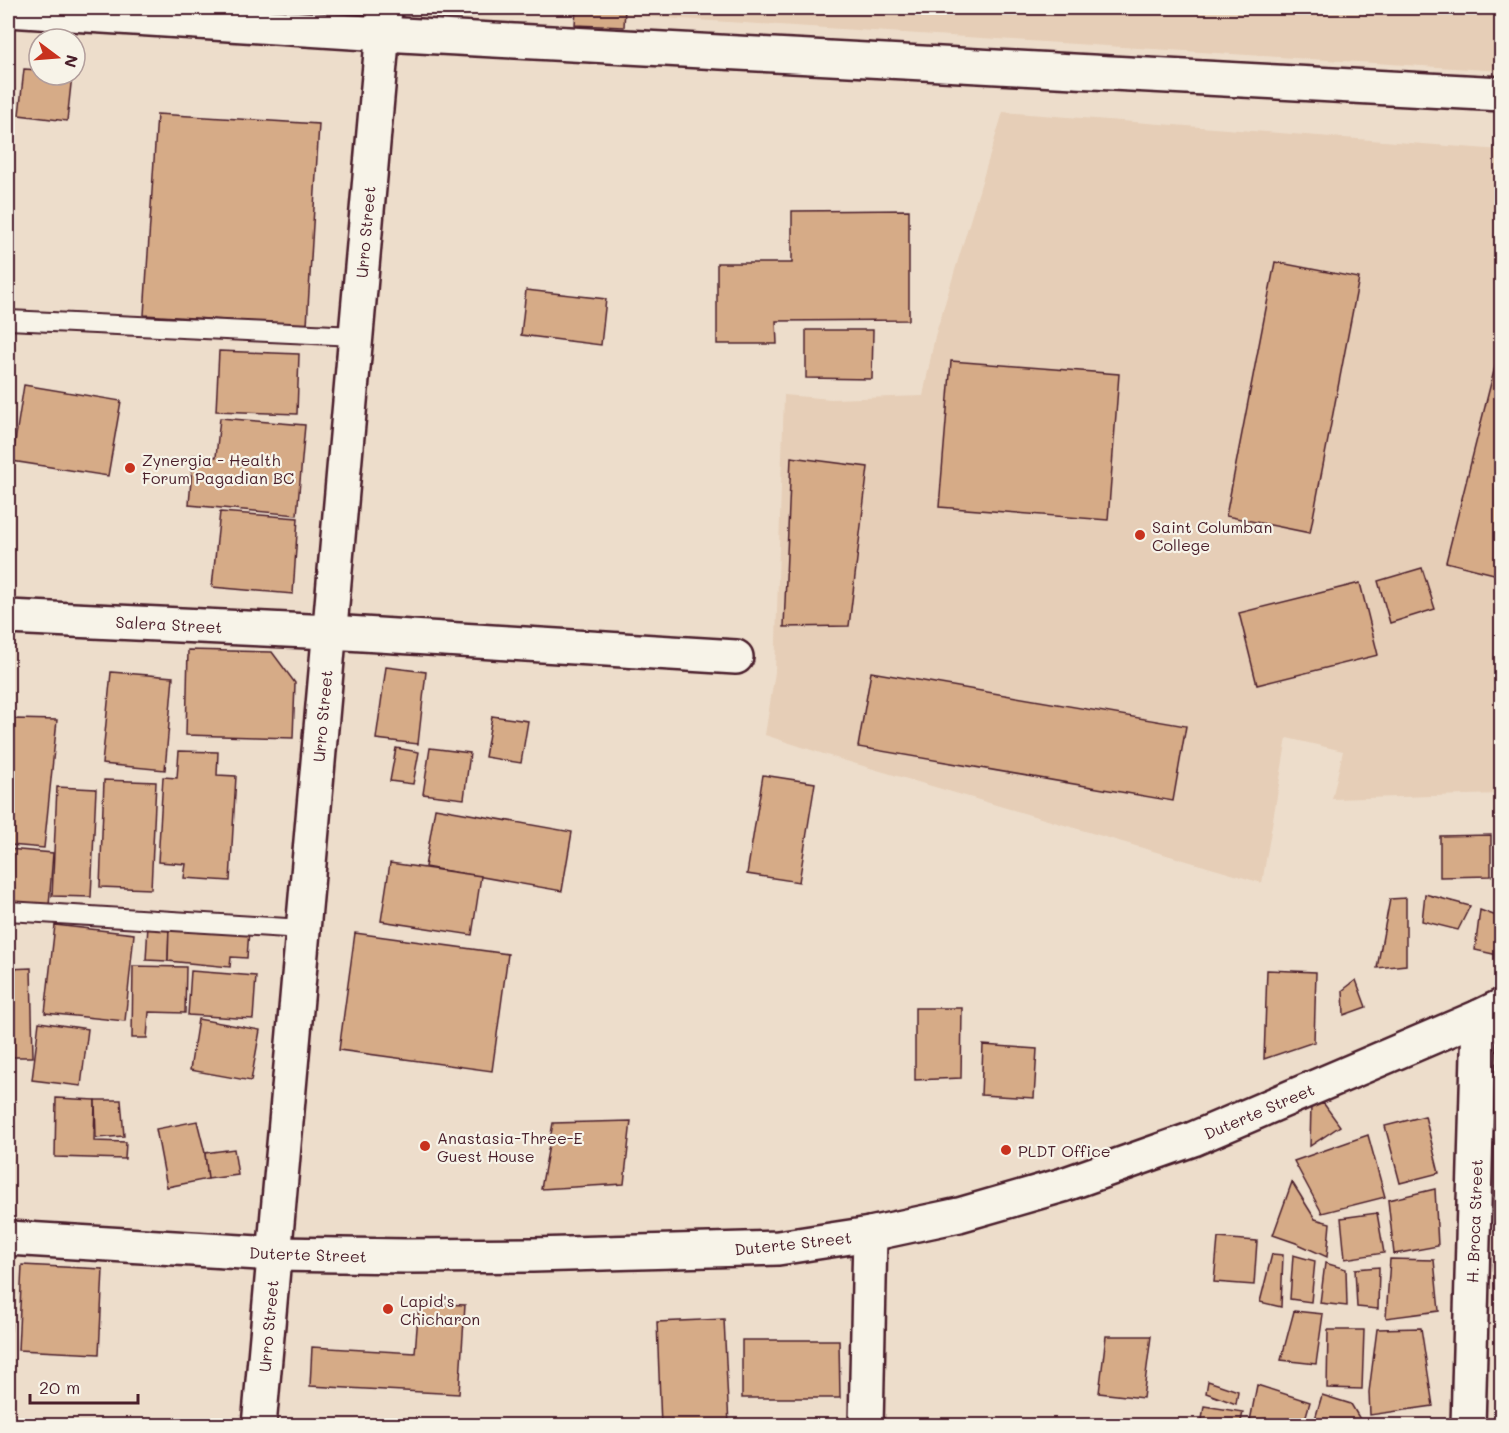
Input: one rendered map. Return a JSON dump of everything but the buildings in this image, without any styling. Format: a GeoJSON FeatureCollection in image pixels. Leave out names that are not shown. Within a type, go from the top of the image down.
{"type":"FeatureCollection","features":[{"type":"Feature","properties":{"kind":"street"},"geometry":{"type":"LineString","coordinates":[[8,10],[384,21],[1502,94]]}},
{"type":"Feature","properties":{"kind":"street","name":"Urro Street"},"geometry":{"type":"LineString","coordinates":[[259,1425],[384,21]]}},
{"type":"Feature","properties":{"kind":"street","name":"Salera Street"},"geometry":{"type":"LineString","coordinates":[[8,617],[330,632],[736,657]]}},
{"type":"Feature","properties":{"kind":"street","name":"Duterte Street"},"geometry":{"type":"LineString","coordinates":[[8,1238],[274,1254],[406,1256],[778,1248],[870,1234],[959,1215],[1063,1185],[1182,1143],[1490,1012]]}},
{"type":"Feature","properties":{"kind":"street","name":"H. Broca Street"},"geometry":{"type":"LineString","coordinates":[[1468,1425],[1490,1012]]}},
{"type":"Feature","properties":{"kind":"street"},"geometry":{"type":"LineString","coordinates":[[866,1425],[870,1234]]}},
{"type":"Feature","properties":{"kind":"lane"},"geometry":{"type":"LineString","coordinates":[[8,320],[356,336]]}},
{"type":"Feature","properties":{"kind":"lane"},"geometry":{"type":"LineString","coordinates":[[8,911],[303,929]]}},
{"type":"Feature","properties":{"kind":"shaded area"},"geometry":{"type":"Polygon","coordinates":[[[502,8],[1501,8],[1501,71],[572,12],[502,8]]]}},
{"type":"Feature","properties":{"kind":"shaded area","name":"Saint Columban College"},"geometry":{"type":"Polygon","coordinates":[[[1003,112],[1501,150],[1501,794],[1332,799],[1343,751],[1287,738],[1262,883],[765,735],[775,672],[784,395],[831,399],[923,396],[935,336],[1003,112]]]}},
{"type":"Feature","properties":{"kind":"place","name":"Zynergia - Health Forum Pagadian BC"},"geometry":{"type":"Point","coordinates":[130,468]}},
{"type":"Feature","properties":{"kind":"place","name":"Saint Columban College"},"geometry":{"type":"Point","coordinates":[1140,535]}},
{"type":"Feature","properties":{"kind":"place","name":"Anastasia-Three-E Guest House"},"geometry":{"type":"Point","coordinates":[425,1146]}},
{"type":"Feature","properties":{"kind":"place","name":"PLDT Office"},"geometry":{"type":"Point","coordinates":[1006,1150]}},
{"type":"Feature","properties":{"kind":"place","name":"Lapid's Chicharon"},"geometry":{"type":"Point","coordinates":[388,1309]}}]}
